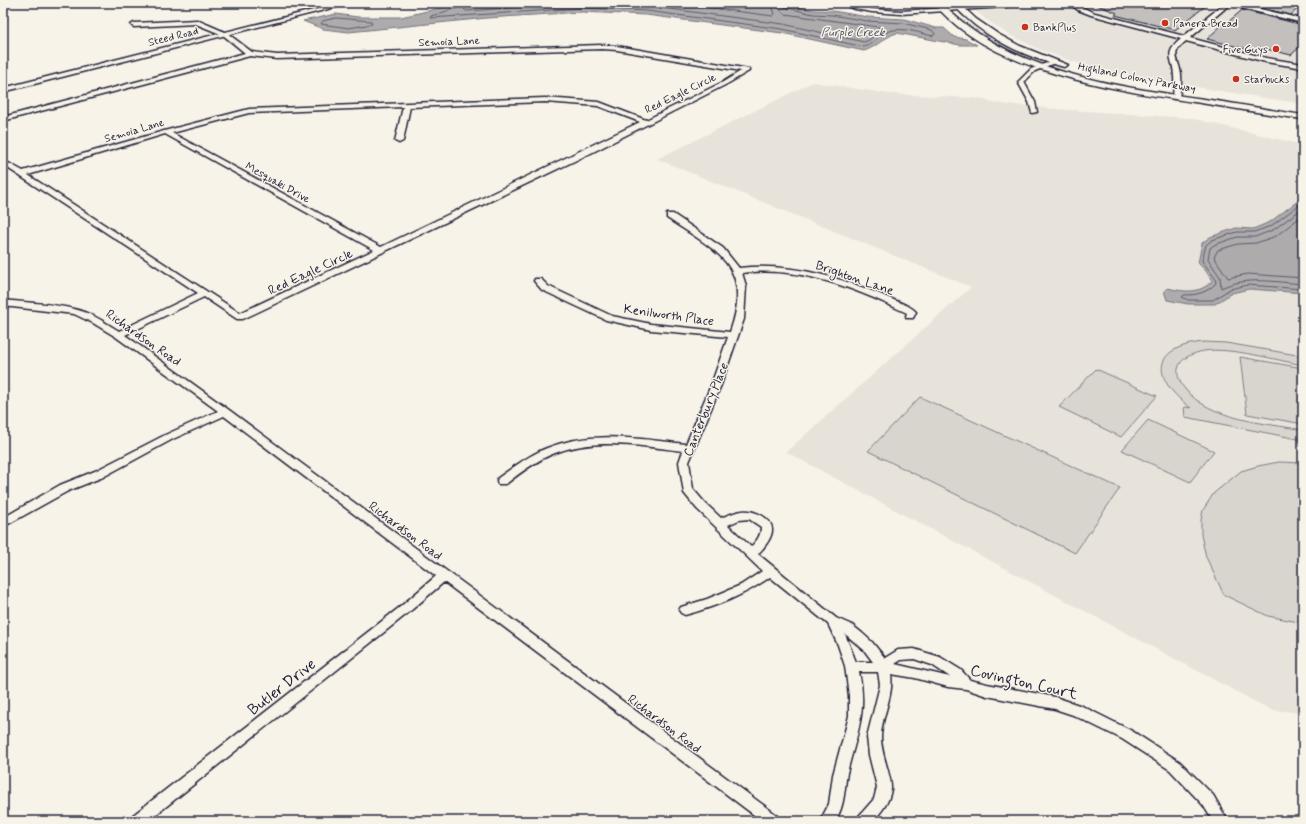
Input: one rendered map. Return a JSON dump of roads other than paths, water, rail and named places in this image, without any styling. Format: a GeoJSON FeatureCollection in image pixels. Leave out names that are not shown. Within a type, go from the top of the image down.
{"type":"FeatureCollection","features":[{"type":"Feature","properties":{"kind":"street","name":"Steed Road"},"geometry":{"type":"LineString","coordinates":[[3,90],[349,3]]}},
{"type":"Feature","properties":{"kind":"street"},"geometry":{"type":"LineString","coordinates":[[842,3],[877,12],[898,13],[944,10],[958,5],[1018,3]]}},
{"type":"Feature","properties":{"kind":"street","name":"Highland Colony Parkway"},"geometry":{"type":"LineString","coordinates":[[937,3],[965,28],[992,45],[1043,67],[1072,76],[1118,87],[1303,109]]}},
{"type":"Feature","properties":{"kind":"street"},"geometry":{"type":"LineString","coordinates":[[1072,3],[1080,9],[1093,14],[1266,60],[1303,66]]}},
{"type":"Feature","properties":{"kind":"street"},"geometry":{"type":"LineString","coordinates":[[1219,3],[1303,21]]}},
{"type":"Feature","properties":{"kind":"street"},"geometry":{"type":"LineString","coordinates":[[1243,7],[1249,6],[1250,3],[1303,15]]}},
{"type":"Feature","properties":{"kind":"street","name":"Highland Colony Parkway"},"geometry":{"type":"LineString","coordinates":[[958,5],[975,22],[1013,45],[1054,62],[1074,68]]}},
{"type":"Feature","properties":{"kind":"street"},"geometry":{"type":"LineString","coordinates":[[1176,94],[1178,72],[1172,59],[1172,53],[1175,48],[1186,38],[1231,6]]}},
{"type":"Feature","properties":{"kind":"street"},"geometry":{"type":"LineString","coordinates":[[134,26],[197,22],[225,34],[250,54]]}},
{"type":"Feature","properties":{"kind":"street","name":"Semoia Lane"},"geometry":{"type":"LineString","coordinates":[[250,54],[278,57],[602,47],[617,48],[747,70],[725,83]]}},
{"type":"Feature","properties":{"kind":"street"},"geometry":{"type":"LineString","coordinates":[[3,119],[250,54]]}},
{"type":"Feature","properties":{"kind":"street"},"geometry":{"type":"LineString","coordinates":[[1034,112],[1032,102],[1022,86],[1022,82],[1033,70],[1054,62]]}},
{"type":"Feature","properties":{"kind":"street","name":"Highland Colony Parkway"},"geometry":{"type":"LineString","coordinates":[[1093,74],[1146,85],[1176,94],[1303,117]]}},
{"type":"Feature","properties":{"kind":"street","name":"Red Eagle Circle"},"geometry":{"type":"LineString","coordinates":[[3,162],[240,317],[725,83]]}},
{"type":"Feature","properties":{"kind":"street","name":"Red Eagle Circle"},"geometry":{"type":"LineString","coordinates":[[349,107],[509,100],[578,101],[599,104],[645,122]]}},
{"type":"Feature","properties":{"kind":"street"},"geometry":{"type":"LineString","coordinates":[[399,141],[407,105]]}},
{"type":"Feature","properties":{"kind":"street","name":"Semoia Lane"},"geometry":{"type":"LineString","coordinates":[[22,174],[166,132],[249,112],[349,107]]}},
{"type":"Feature","properties":{"kind":"street","name":"Mesquaki Drive"},"geometry":{"type":"LineString","coordinates":[[166,132],[381,250]]}},
{"type":"Feature","properties":{"kind":"street","name":"Canterbury Place"},"geometry":{"type":"LineString","coordinates":[[670,216],[720,250],[737,271],[742,286],[739,319],[716,385],[684,462],[688,490],[701,506],[751,554],[816,607],[832,622],[846,649],[852,667],[856,706],[854,723],[840,778],[838,799],[827,821]]}},
{"type":"Feature","properties":{"kind":"street","name":"Brighton Lane"},"geometry":{"type":"LineString","coordinates":[[737,271],[763,268],[820,276],[861,290],[903,307],[912,312],[910,316]]}},
{"type":"Feature","properties":{"kind":"street","name":"Kenilworth Place"},"geometry":{"type":"LineString","coordinates":[[538,281],[545,288],[609,318],[651,327],[733,335]]}},
{"type":"Feature","properties":{"kind":"street"},"geometry":{"type":"LineString","coordinates":[[119,335],[203,294]]}},
{"type":"Feature","properties":{"kind":"street","name":"Richardson Road"},"geometry":{"type":"LineString","coordinates":[[3,303],[54,308],[76,312],[96,321],[119,335],[225,412],[773,821]]}},
{"type":"Feature","properties":{"kind":"street"},"geometry":{"type":"LineString","coordinates":[[3,523],[64,488],[99,474],[169,436],[225,412]]}},
{"type":"Feature","properties":{"kind":"street"},"geometry":{"type":"LineString","coordinates":[[502,481],[529,462],[557,448],[592,440],[689,448]]}},
{"type":"Feature","properties":{"kind":"street"},"geometry":{"type":"LineString","coordinates":[[720,524],[742,514],[752,516],[762,521],[766,525],[766,537],[751,554]]}},
{"type":"Feature","properties":{"kind":"street"},"geometry":{"type":"LineString","coordinates":[[685,610],[710,603],[745,588],[771,571]]}},
{"type":"Feature","properties":{"kind":"street","name":"Butler Drive"},"geometry":{"type":"LineString","coordinates":[[137,821],[404,610],[443,576]]}},
{"type":"Feature","properties":{"kind":"street","name":"Canterbury Place"},"geometry":{"type":"LineString","coordinates":[[832,622],[848,629],[868,646],[885,674],[886,685],[874,737],[876,755],[884,787],[879,804],[864,821]]}},
{"type":"Feature","properties":{"kind":"street"},"geometry":{"type":"LineString","coordinates":[[882,667],[898,655],[914,654],[936,661],[956,674],[966,684]]}},
{"type":"Feature","properties":{"kind":"street","name":"Covington Court"},"geometry":{"type":"LineString","coordinates":[[852,667],[882,667],[948,682],[966,684],[987,690],[1055,703],[1078,710],[1153,750],[1179,770],[1208,800],[1221,821]]}},
{"type":"Feature","properties":{"kind":"water","name":"Purple Creek"},"geometry":{"type":"Polygon","coordinates":[[[470,3],[779,3],[813,10],[833,11],[868,17],[904,19],[936,28],[944,28],[954,37],[966,39],[977,45],[960,45],[897,33],[864,51],[782,33],[646,15],[582,12],[487,18],[349,32],[323,29],[303,21],[336,14],[358,17],[401,17],[449,6],[470,3]]]}},
{"type":"Feature","properties":{"kind":"water"},"geometry":{"type":"Polygon","coordinates":[[[1303,197],[1303,293],[1249,289],[1232,293],[1215,304],[1188,304],[1167,300],[1164,291],[1168,288],[1192,291],[1202,288],[1212,281],[1206,271],[1198,263],[1202,243],[1210,237],[1236,228],[1253,229],[1270,222],[1303,197]]]}},
{"type":"Feature","properties":{"kind":"place","name":"Panera Bread"},"geometry":{"type":"Point","coordinates":[1165,23]}},
{"type":"Feature","properties":{"kind":"place","name":"BankPlus"},"geometry":{"type":"Point","coordinates":[1025,27]}},
{"type":"Feature","properties":{"kind":"place","name":"Five Guys"},"geometry":{"type":"Point","coordinates":[1276,49]}},
{"type":"Feature","properties":{"kind":"place","name":"Starbucks"},"geometry":{"type":"Point","coordinates":[1236,79]}}]}
